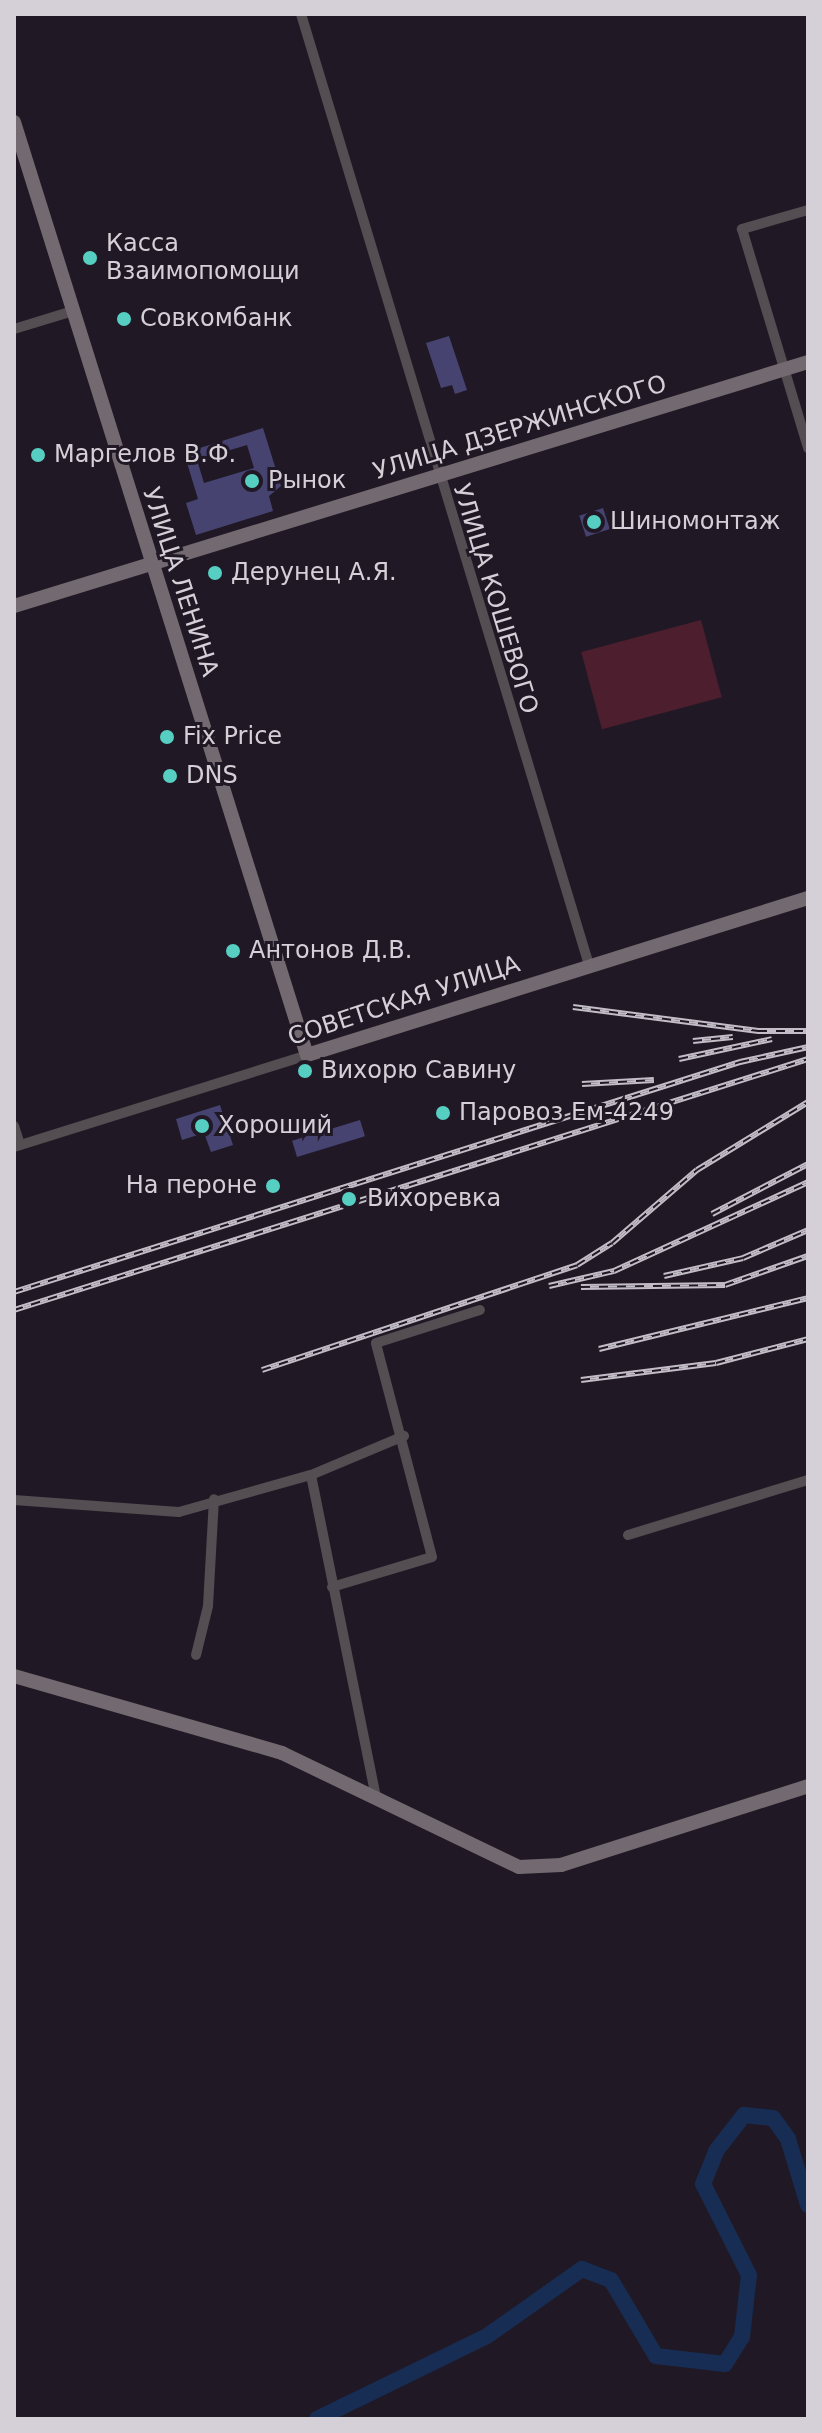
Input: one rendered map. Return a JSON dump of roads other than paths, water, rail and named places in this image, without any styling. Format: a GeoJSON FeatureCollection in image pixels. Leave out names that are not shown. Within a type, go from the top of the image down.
{"type":"FeatureCollection","features":[{"type":"Feature","properties":{"kind":"street","name":"УЛИЦА КОШЕВОГО"},"geometry":{"type":"LineString","coordinates":[[301,14],[435,475],[589,965]]}},
{"type":"Feature","properties":{"kind":"street","name":"УЛИЦА ЛЕНИНА"},"geometry":{"type":"LineString","coordinates":[[14,122],[307,1055]]}},
{"type":"Feature","properties":{"kind":"street"},"geometry":{"type":"LineString","coordinates":[[808,210],[742,229],[808,448]]}},
{"type":"Feature","properties":{"kind":"street"},"geometry":{"type":"LineString","coordinates":[[14,329],[73,311]]}},
{"type":"Feature","properties":{"kind":"street","name":"УЛИЦА ДЗЕРЖИНСКОГО"},"geometry":{"type":"LineString","coordinates":[[14,606],[808,362]]}},
{"type":"Feature","properties":{"kind":"street","name":"СОВЕТСКАЯ УЛИЦА"},"geometry":{"type":"LineString","coordinates":[[17,1146],[808,898]]}},
{"type":"Feature","properties":{"kind":"street"},"geometry":{"type":"LineString","coordinates":[[14,1126],[17,1146]]}},
{"type":"Feature","properties":{"kind":"street"},"geometry":{"type":"LineString","coordinates":[[332,1587],[432,1557],[404,1436],[376,1343],[480,1310]]}},
{"type":"Feature","properties":{"kind":"street"},"geometry":{"type":"LineString","coordinates":[[14,1500],[179,1512],[214,1499],[311,1475],[404,1436]]}},
{"type":"Feature","properties":{"kind":"street"},"geometry":{"type":"LineString","coordinates":[[311,1475],[376,1798]]}},
{"type":"Feature","properties":{"kind":"street"},"geometry":{"type":"LineString","coordinates":[[628,1535],[808,1480]]}},
{"type":"Feature","properties":{"kind":"street"},"geometry":{"type":"LineString","coordinates":[[196,1655],[208,1606],[214,1499]]}},
{"type":"Feature","properties":{"kind":"street"},"geometry":{"type":"LineString","coordinates":[[14,1676],[282,1753],[519,1867],[561,1865],[808,1786]]}},
{"type":"Feature","properties":{"kind":"waterway","name":"Вихоревка"},"geometry":{"type":"LineString","coordinates":[[317,2419],[487,2336],[582,2269],[611,2280],[656,2356],[725,2364],[742,2337],[749,2275],[703,2184],[716,2151],[744,2115],[773,2118],[788,2139],[808,2205]]}},
{"type":"Feature","properties":{"kind":"railway"},"geometry":{"type":"LineString","coordinates":[[573,1007],[758,1031],[808,1031]]}},
{"type":"Feature","properties":{"kind":"railway"},"geometry":{"type":"LineString","coordinates":[[693,1041],[733,1037]]}},
{"type":"Feature","properties":{"kind":"railway"},"geometry":{"type":"LineString","coordinates":[[679,1059],[772,1039]]}},
{"type":"Feature","properties":{"kind":"railway"},"geometry":{"type":"LineString","coordinates":[[14,1292],[740,1062],[808,1047]]}},
{"type":"Feature","properties":{"kind":"railway"},"geometry":{"type":"LineString","coordinates":[[14,1310],[808,1059]]}},
{"type":"Feature","properties":{"kind":"railway"},"geometry":{"type":"LineString","coordinates":[[582,1084],[654,1080]]}},
{"type":"Feature","properties":{"kind":"railway"},"geometry":{"type":"LineString","coordinates":[[262,1370],[577,1265],[612,1243],[697,1170],[808,1102]]}},
{"type":"Feature","properties":{"kind":"railway"},"geometry":{"type":"LineString","coordinates":[[712,1214],[808,1164]]}},
{"type":"Feature","properties":{"kind":"railway"},"geometry":{"type":"LineString","coordinates":[[549,1286],[614,1271],[808,1182]]}},
{"type":"Feature","properties":{"kind":"railway"},"geometry":{"type":"LineString","coordinates":[[664,1276],[743,1258],[808,1230]]}},
{"type":"Feature","properties":{"kind":"railway"},"geometry":{"type":"LineString","coordinates":[[581,1287],[725,1285],[808,1256]]}},
{"type":"Feature","properties":{"kind":"railway"},"geometry":{"type":"LineString","coordinates":[[599,1349],[808,1298]]}},
{"type":"Feature","properties":{"kind":"railway"},"geometry":{"type":"LineString","coordinates":[[581,1380],[716,1363],[808,1339]]}},
{"type":"Feature","properties":{"kind":"place","name":"Касса Взаимопомощи"},"geometry":{"type":"Point","coordinates":[90,258]}},
{"type":"Feature","properties":{"kind":"place","name":"Совкомбанк"},"geometry":{"type":"Point","coordinates":[124,319]}},
{"type":"Feature","properties":{"kind":"place","name":"Маргелов В.Ф."},"geometry":{"type":"Point","coordinates":[38,455]}},
{"type":"Feature","properties":{"kind":"place","name":"Рынок"},"geometry":{"type":"Point","coordinates":[252,481]}},
{"type":"Feature","properties":{"kind":"place","name":"Шиномонтаж"},"geometry":{"type":"Point","coordinates":[594,522]}},
{"type":"Feature","properties":{"kind":"place","name":"Дерунец А.Я."},"geometry":{"type":"Point","coordinates":[215,573]}},
{"type":"Feature","properties":{"kind":"place","name":"Fix Price"},"geometry":{"type":"Point","coordinates":[167,737]}},
{"type":"Feature","properties":{"kind":"place","name":"DNS"},"geometry":{"type":"Point","coordinates":[170,776]}},
{"type":"Feature","properties":{"kind":"place","name":"Антонов Д.В."},"geometry":{"type":"Point","coordinates":[233,951]}},
{"type":"Feature","properties":{"kind":"place","name":"Вихорю Савину"},"geometry":{"type":"Point","coordinates":[305,1071]}},
{"type":"Feature","properties":{"kind":"place","name":"Паровоз Ем-4249"},"geometry":{"type":"Point","coordinates":[443,1113]}},
{"type":"Feature","properties":{"kind":"place","name":"Хороший"},"geometry":{"type":"Point","coordinates":[202,1126]}},
{"type":"Feature","properties":{"kind":"place","name":"На пероне"},"geometry":{"type":"Point","coordinates":[273,1186]}},
{"type":"Feature","properties":{"kind":"place","name":"Вихоревка"},"geometry":{"type":"Point","coordinates":[349,1199]}}]}
